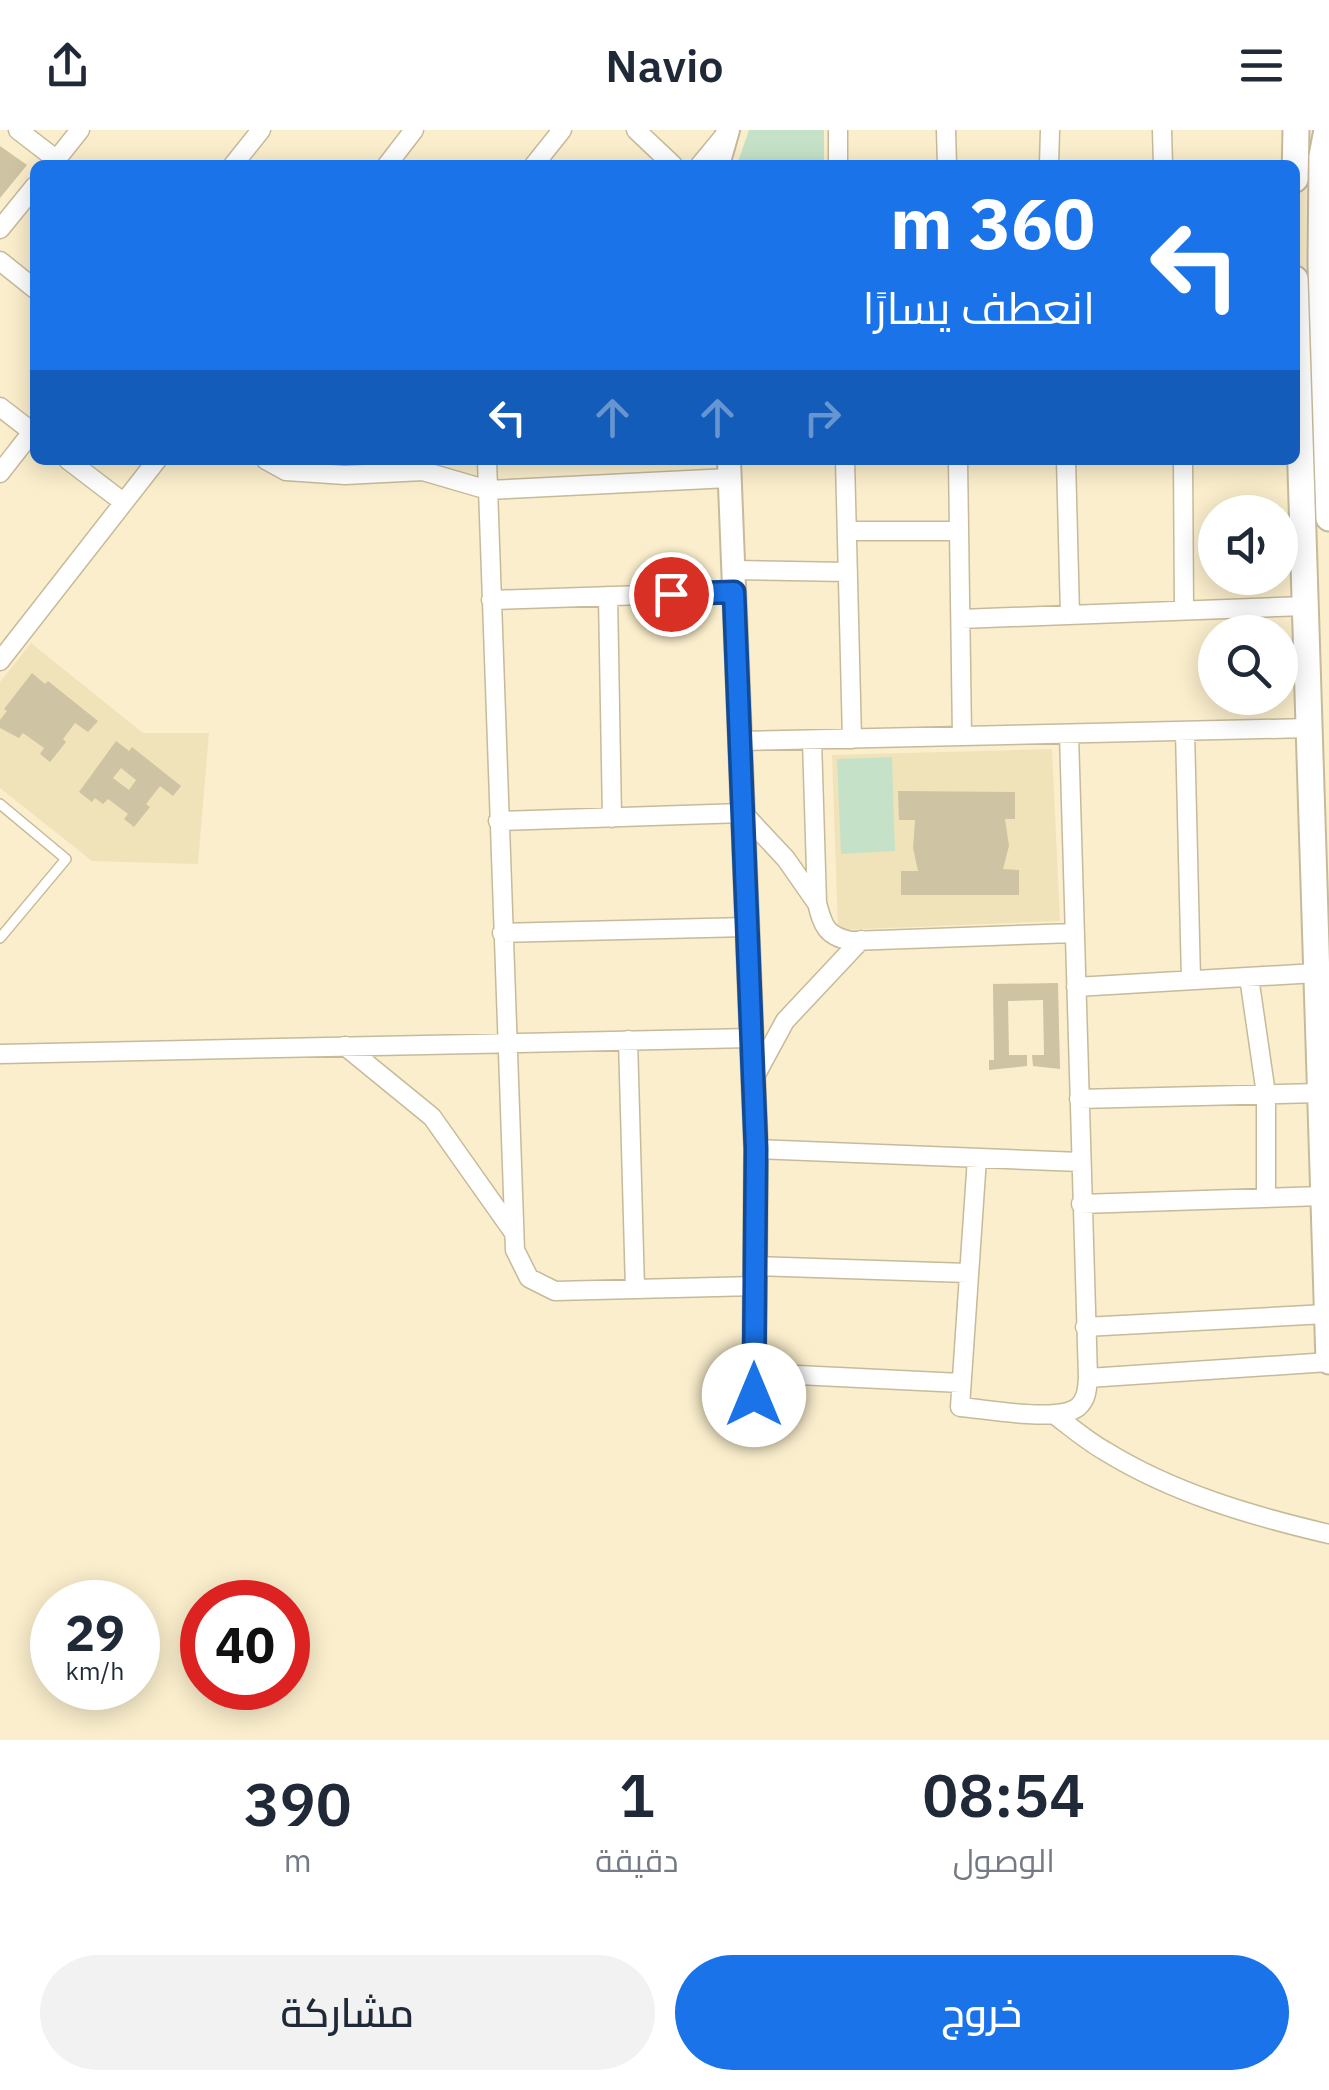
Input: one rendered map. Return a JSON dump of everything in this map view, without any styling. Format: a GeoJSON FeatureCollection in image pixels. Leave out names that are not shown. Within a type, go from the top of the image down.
{"type":"FeatureCollection","features":[{"type":"Feature","properties":{"kind":"main road"},"geometry":{"type":"LineString","coordinates":[[1295,160],[1296,130]]}},
{"type":"Feature","properties":{"kind":"main road"},"geometry":{"type":"LineString","coordinates":[[1326,130],[1322,156],[1329,518]]}},
{"type":"Feature","properties":{"kind":"main road"},"geometry":{"type":"LineString","coordinates":[[1300,402],[1318,668],[1309,728],[1329,1362]]}},
{"type":"Feature","properties":{"kind":"street"},"geometry":{"type":"LineString","coordinates":[[18,130],[53,160]]}},
{"type":"Feature","properties":{"kind":"street"},"geometry":{"type":"LineString","coordinates":[[57,160],[80,130]]}},
{"type":"Feature","properties":{"kind":"street"},"geometry":{"type":"LineString","coordinates":[[239,160],[261,130]]}},
{"type":"Feature","properties":{"kind":"street"},"geometry":{"type":"LineString","coordinates":[[390,160],[414,130]]}},
{"type":"Feature","properties":{"kind":"street"},"geometry":{"type":"LineString","coordinates":[[538,160],[562,130]]}},
{"type":"Feature","properties":{"kind":"street"},"geometry":{"type":"LineString","coordinates":[[636,130],[669,160]]}},
{"type":"Feature","properties":{"kind":"street"},"geometry":{"type":"LineString","coordinates":[[838,130],[838,160]]}},
{"type":"Feature","properties":{"kind":"street"},"geometry":{"type":"LineString","coordinates":[[946,130],[947,160]]}},
{"type":"Feature","properties":{"kind":"street"},"geometry":{"type":"LineString","coordinates":[[1049,160],[1050,130]]}},
{"type":"Feature","properties":{"kind":"street"},"geometry":{"type":"LineString","coordinates":[[1162,130],[1163,160]]}},
{"type":"Feature","properties":{"kind":"street"},"geometry":{"type":"LineString","coordinates":[[704,160],[726,133]]}},
{"type":"Feature","properties":{"kind":"street"},"geometry":{"type":"LineString","coordinates":[[719,160],[726,133]]}},
{"type":"Feature","properties":{"kind":"street"},"geometry":{"type":"LineString","coordinates":[[0,229],[30,192]]}},
{"type":"Feature","properties":{"kind":"street"},"geometry":{"type":"LineString","coordinates":[[0,262],[30,285]]}},
{"type":"Feature","properties":{"kind":"street"},"geometry":{"type":"LineString","coordinates":[[0,408],[30,430]]}},
{"type":"Feature","properties":{"kind":"street"},"geometry":{"type":"LineString","coordinates":[[0,473],[30,438]]}},
{"type":"Feature","properties":{"kind":"street"},"geometry":{"type":"LineString","coordinates":[[75,465],[124,502]]}},
{"type":"Feature","properties":{"kind":"street"},"geometry":{"type":"LineString","coordinates":[[0,661],[152,465]]}},
{"type":"Feature","properties":{"kind":"street"},"geometry":{"type":"LineString","coordinates":[[275,465],[286,471],[345,475],[428,465],[488,490],[729,469],[756,1149],[754,1384],[961,1383]]}},
{"type":"Feature","properties":{"kind":"street"},"geometry":{"type":"LineString","coordinates":[[488,465],[514,1234],[515,1250],[529,1278],[555,1292],[635,1290],[755,1276],[968,1273]]}},
{"type":"Feature","properties":{"kind":"street"},"geometry":{"type":"LineString","coordinates":[[846,465],[852,739]]}},
{"type":"Feature","properties":{"kind":"street"},"geometry":{"type":"LineString","coordinates":[[958,465],[962,736]]}},
{"type":"Feature","properties":{"kind":"street"},"geometry":{"type":"LineString","coordinates":[[1066,465],[1070,614]]}},
{"type":"Feature","properties":{"kind":"street"},"geometry":{"type":"LineString","coordinates":[[1184,465],[1184,610]]}},
{"type":"Feature","properties":{"kind":"street"},"geometry":{"type":"LineString","coordinates":[[847,532],[959,531]]}},
{"type":"Feature","properties":{"kind":"street"},"geometry":{"type":"LineString","coordinates":[[491,600],[608,596],[848,572]]}},
{"type":"Feature","properties":{"kind":"street"},"geometry":{"type":"LineString","coordinates":[[608,596],[612,818]]}},
{"type":"Feature","properties":{"kind":"street"},"geometry":{"type":"LineString","coordinates":[[960,620],[1184,610],[1313,614]]}},
{"type":"Feature","properties":{"kind":"street"},"geometry":{"type":"LineString","coordinates":[[740,741],[1309,728]]}},
{"type":"Feature","properties":{"kind":"street"},"geometry":{"type":"LineString","coordinates":[[1185,731],[1191,980]]}},
{"type":"Feature","properties":{"kind":"street"},"geometry":{"type":"LineString","coordinates":[[977,1158],[960,1407],[1055,1415],[1076,1408],[1086,1396],[1088,1378],[1069,734]]}},
{"type":"Feature","properties":{"kind":"street"},"geometry":{"type":"LineString","coordinates":[[812,740],[817,903],[822,924],[835,937],[861,940],[1074,933]]}},
{"type":"Feature","properties":{"kind":"street"},"geometry":{"type":"LineString","coordinates":[[498,821],[742,814],[786,859],[817,903]]}},
{"type":"Feature","properties":{"kind":"street"},"geometry":{"type":"LineString","coordinates":[[502,932],[747,927]]}},
{"type":"Feature","properties":{"kind":"street"},"geometry":{"type":"LineString","coordinates":[[753,1080],[785,1020],[861,940]]}},
{"type":"Feature","properties":{"kind":"street"},"geometry":{"type":"LineString","coordinates":[[1076,986],[1316,973]]}},
{"type":"Feature","properties":{"kind":"street"},"geometry":{"type":"LineString","coordinates":[[1249,977],[1266,1094],[1266,1198]]}},
{"type":"Feature","properties":{"kind":"street"},"geometry":{"type":"LineString","coordinates":[[0,1054],[751,1038]]}},
{"type":"Feature","properties":{"kind":"street"},"geometry":{"type":"LineString","coordinates":[[628,1040],[635,1290]]}},
{"type":"Feature","properties":{"kind":"street"},"geometry":{"type":"LineString","coordinates":[[344,1046],[432,1118],[514,1234]]}},
{"type":"Feature","properties":{"kind":"street"},"geometry":{"type":"LineString","coordinates":[[1079,1099],[1319,1092]]}},
{"type":"Feature","properties":{"kind":"street"},"geometry":{"type":"LineString","coordinates":[[756,1149],[1080,1162]]}},
{"type":"Feature","properties":{"kind":"street"},"geometry":{"type":"LineString","coordinates":[[1082,1204],[1322,1196]]}},
{"type":"Feature","properties":{"kind":"street"},"geometry":{"type":"LineString","coordinates":[[1085,1327],[1326,1314]]}},
{"type":"Feature","properties":{"kind":"street"},"geometry":{"type":"LineString","coordinates":[[1088,1378],[1329,1362]]}},
{"type":"Feature","properties":{"kind":"street"},"geometry":{"type":"LineString","coordinates":[[1055,1415],[1104,1451],[1175,1488],[1278,1522],[1329,1534]]}},
{"type":"Feature","properties":{"kind":"lane"},"geometry":{"type":"LineString","coordinates":[[0,804],[66,859],[0,938]]}},
{"type":"Feature","properties":{"kind":"shaded area"},"geometry":{"type":"Polygon","coordinates":[[[31,643],[143,733],[209,733],[198,864],[92,861],[0,788],[0,682],[31,643]]]}},
{"type":"Feature","properties":{"kind":"shaded area"},"geometry":{"type":"Polygon","coordinates":[[[1052,749],[1060,921],[838,930],[832,755],[1052,749]]]}},
{"type":"Feature","properties":{"kind":"green space"},"geometry":{"type":"Polygon","coordinates":[[[749,130],[824,130],[824,160],[739,160],[749,130]]]}},
{"type":"Feature","properties":{"kind":"green space"},"geometry":{"type":"Polygon","coordinates":[[[892,757],[895,851],[841,854],[837,759],[892,757]]]}},
{"type":"Feature","properties":{"kind":"building"},"geometry":{"type":"Polygon","coordinates":[[[0,146],[27,165],[0,198],[0,146]]]}},
{"type":"Feature","properties":{"kind":"building"},"geometry":{"type":"Polygon","coordinates":[[[32,673],[98,721],[88,732],[75,723],[50,762],[40,754],[44,748],[23,733],[19,738],[0,728],[0,720],[7,711],[4,709],[32,673]]]}},
{"type":"Feature","properties":{"kind":"building"},"geometry":{"type":"Polygon","coordinates":[[[116,741],[129,751],[132,747],[181,786],[173,796],[160,786],[134,827],[124,819],[128,814],[108,799],[103,804],[95,798],[92,802],[79,792],[116,741]],[[121,768],[113,778],[129,790],[136,780],[121,768]]]}},
{"type":"Feature","properties":{"kind":"building"},"geometry":{"type":"Polygon","coordinates":[[[898,791],[1015,792],[1015,819],[1005,819],[1009,846],[1003,869],[1019,870],[1019,895],[901,895],[901,871],[918,871],[913,848],[915,820],[899,820],[898,791]]]}},
{"type":"Feature","properties":{"kind":"building"},"geometry":{"type":"Polygon","coordinates":[[[1058,983],[1060,1069],[1033,1066],[1032,1055],[1044,1055],[1043,1000],[1008,1001],[1009,1055],[1027,1055],[1027,1066],[989,1070],[989,1060],[994,1060],[993,984],[1058,983]]]}},
{"type":"Feature","properties":{"kind":"route"},"geometry":{"type":"LineString","coordinates":[[671,594],[734,592],[756,1149],[754,1395]]}}]}
